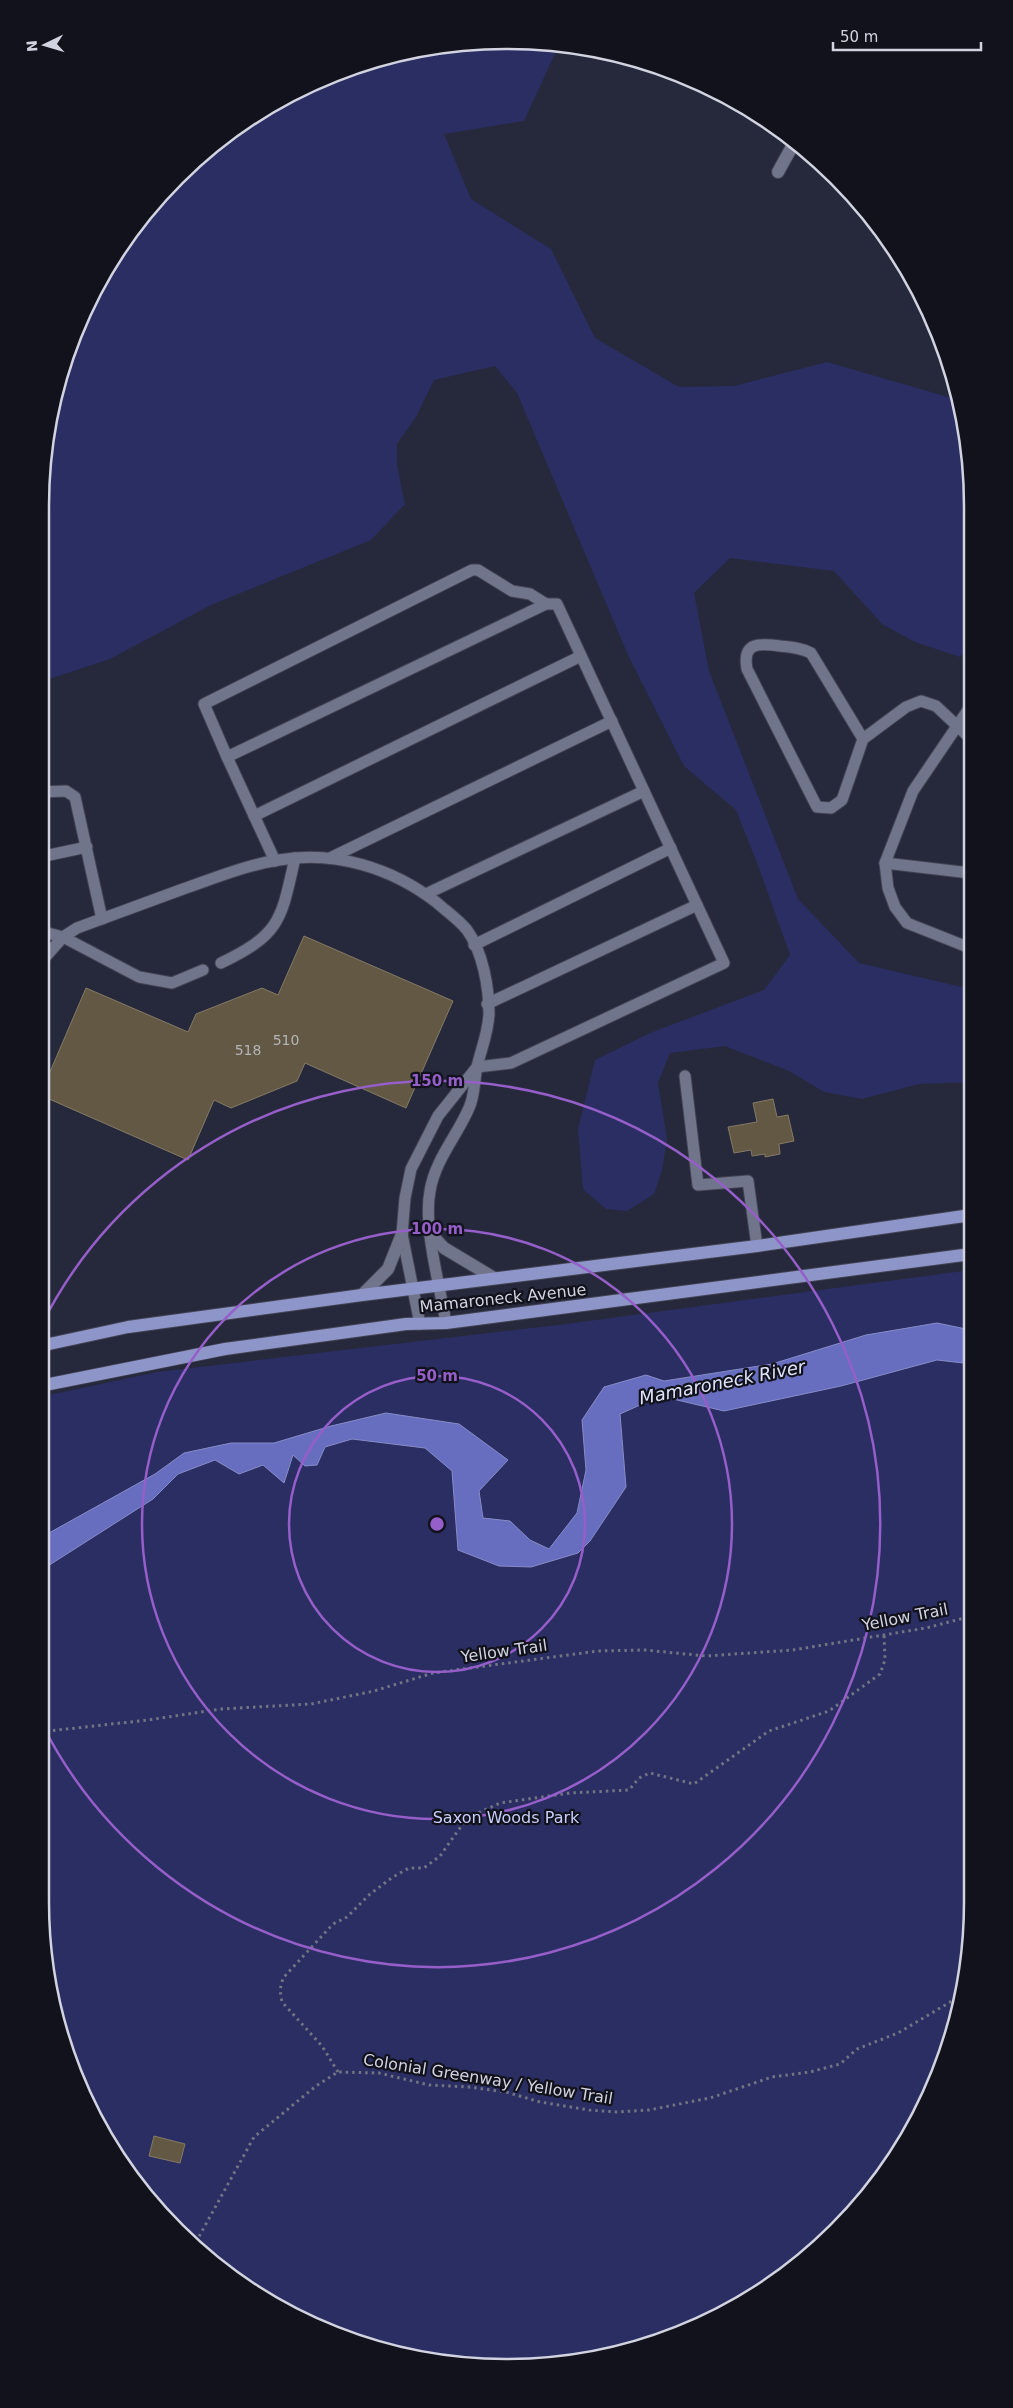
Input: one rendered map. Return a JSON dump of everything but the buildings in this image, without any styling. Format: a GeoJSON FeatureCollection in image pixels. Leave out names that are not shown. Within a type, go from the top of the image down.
{"type":"FeatureCollection","features":[{"type":"Feature","properties":{"kind":"main road"},"geometry":{"type":"LineString","coordinates":[[778,172],[791,148]]}},
{"type":"Feature","properties":{"kind":"main road","name":"Mamaroneck Avenue"},"geometry":{"type":"LineString","coordinates":[[49,1344],[128,1327],[414,1288],[757,1246],[964,1215]]}},
{"type":"Feature","properties":{"kind":"main road"},"geometry":{"type":"LineString","coordinates":[[362,1295],[388,1269],[402,1234]]}},
{"type":"Feature","properties":{"kind":"main road"},"geometry":{"type":"LineString","coordinates":[[431,1234],[444,1248],[494,1278]]}},
{"type":"Feature","properties":{"kind":"main road","name":"Mamaroneck Avenue"},"geometry":{"type":"LineString","coordinates":[[49,1384],[225,1349],[420,1324],[446,1323],[964,1255]]}},
{"type":"Feature","properties":{"kind":"lane"},"geometry":{"type":"LineString","coordinates":[[275,861],[204,704],[472,570],[478,570],[512,591],[530,594],[546,604]]}},
{"type":"Feature","properties":{"kind":"lane"},"geometry":{"type":"LineString","coordinates":[[227,758],[546,604],[557,604],[724,963],[511,1063],[477,1066],[438,1116],[411,1169],[405,1198],[402,1234],[420,1324]]}},
{"type":"Feature","properties":{"kind":"lane"},"geometry":{"type":"LineString","coordinates":[[864,740],[811,653],[802,649],[760,643],[750,648],[745,658],[747,669],[817,807],[831,808],[842,800],[864,740],[906,707],[921,701],[936,706],[964,733]]}},
{"type":"Feature","properties":{"kind":"lane"},"geometry":{"type":"LineString","coordinates":[[254,816],[582,656]]}},
{"type":"Feature","properties":{"kind":"lane"},"geometry":{"type":"LineString","coordinates":[[964,715],[913,791],[885,863],[888,888],[895,907],[906,923],[964,946]]}},
{"type":"Feature","properties":{"kind":"lane"},"geometry":{"type":"LineString","coordinates":[[329,859],[612,721]]}},
{"type":"Feature","properties":{"kind":"lane"},"geometry":{"type":"LineString","coordinates":[[49,792],[66,791],[75,798],[102,919]]}},
{"type":"Feature","properties":{"kind":"lane"},"geometry":{"type":"LineString","coordinates":[[426,894],[644,791]]}},
{"type":"Feature","properties":{"kind":"lane"},"geometry":{"type":"LineString","coordinates":[[49,855],[87,847]]}},
{"type":"Feature","properties":{"kind":"lane"},"geometry":{"type":"LineString","coordinates":[[474,944],[671,848]]}},
{"type":"Feature","properties":{"kind":"lane"},"geometry":{"type":"LineString","coordinates":[[221,963],[250,949],[270,932],[283,908],[295,858]]}},
{"type":"Feature","properties":{"kind":"lane"},"geometry":{"type":"LineString","coordinates":[[49,953],[63,937],[77,928],[240,869],[295,858],[329,859],[374,867],[426,894],[467,930],[474,944],[485,979],[489,1014],[486,1043],[477,1066],[470,1107],[434,1173],[429,1193],[431,1234],[446,1323]]}},
{"type":"Feature","properties":{"kind":"lane"},"geometry":{"type":"LineString","coordinates":[[885,863],[964,872]]}},
{"type":"Feature","properties":{"kind":"lane"},"geometry":{"type":"LineString","coordinates":[[487,1004],[697,905]]}},
{"type":"Feature","properties":{"kind":"lane"},"geometry":{"type":"LineString","coordinates":[[49,933],[63,937],[138,977],[172,983],[204,970]]}},
{"type":"Feature","properties":{"kind":"lane"},"geometry":{"type":"LineString","coordinates":[[685,1076],[698,1185],[748,1181],[757,1246]]}},
{"type":"Feature","properties":{"kind":"path","name":"Yellow Trail"},"geometry":{"type":"LineString","coordinates":[[49,1731],[148,1720],[221,1709],[310,1704],[374,1691],[433,1673],[598,1651],[645,1650],[706,1656],[738,1656],[793,1650],[926,1628],[964,1618]]}},
{"type":"Feature","properties":{"kind":"path"},"geometry":{"type":"LineString","coordinates":[[338,2072],[322,2046],[282,2002],[280,1990],[283,1978],[311,1947],[333,1924],[347,1917],[370,1894],[409,1868],[424,1868],[440,1856],[462,1825],[480,1812],[500,1803],[570,1793],[629,1790],[639,1778],[650,1773],[694,1784],[769,1731],[829,1712],[880,1674],[885,1660],[884,1635]]}},
{"type":"Feature","properties":{"kind":"path","name":"Colonial Greenway / Yellow Trail"},"geometry":{"type":"LineString","coordinates":[[198,2239],[254,2137],[316,2086],[338,2072],[379,2073],[429,2085],[469,2087],[506,2092],[540,2102],[590,2110],[617,2112],[649,2110],[710,2098],[772,2077],[810,2072],[840,2064],[857,2049],[898,2034],[953,2000]]}},
{"type":"Feature","properties":{"kind":"green space"},"geometry":{"type":"Polygon","coordinates":[[[506,49],[556,52],[524,121],[444,134],[471,199],[551,249],[595,338],[679,387],[734,386],[827,362],[951,398],[960,447],[963,477],[964,652],[960,657],[915,642],[882,624],[834,571],[730,558],[694,593],[709,671],[798,899],[859,963],[964,988],[964,1082],[919,1084],[862,1099],[824,1092],[789,1071],[725,1046],[670,1053],[658,1083],[667,1139],[662,1171],[654,1194],[627,1211],[606,1209],[583,1189],[578,1129],[595,1060],[650,1033],[764,990],[790,955],[736,810],[684,766],[628,655],[517,393],[495,366],[434,380],[416,417],[397,444],[397,465],[405,504],[371,540],[211,605],[110,659],[49,679],[50,477],[58,417],[73,359],[96,304],[126,252],[143,228],[183,183],[228,143],[278,110],[331,84],[388,64],[447,53],[506,49]]]}},
{"type":"Feature","properties":{"kind":"green space","name":"Saxon Woods Park"},"geometry":{"type":"Polygon","coordinates":[[[964,1271],[964,1902],[960,1961],[949,2020],[940,2049],[917,2104],[903,2130],[870,2180],[851,2203],[808,2246],[785,2265],[761,2282],[709,2312],[654,2335],[625,2344],[566,2355],[536,2358],[506,2359],[447,2355],[388,2344],[331,2324],[278,2298],[228,2265],[183,2225],[143,2180],[110,2130],[84,2077],[64,2020],[53,1961],[50,1931],[49,1395],[157,1372],[566,1324],[964,1271]]]}},
{"type":"Feature","properties":{"kind":"water","name":"Mamaroneck River"},"geometry":{"type":"Polygon","coordinates":[[[937,1323],[964,1329],[964,1363],[937,1360],[841,1386],[724,1411],[660,1396],[620,1414],[626,1487],[590,1541],[578,1553],[531,1567],[499,1566],[458,1550],[452,1471],[425,1448],[352,1439],[325,1447],[317,1465],[305,1466],[293,1455],[284,1483],[263,1465],[239,1474],[215,1460],[178,1474],[153,1499],[49,1565],[49,1533],[155,1474],[184,1453],[231,1443],[274,1443],[331,1426],[386,1413],[459,1424],[508,1460],[479,1491],[483,1518],[510,1521],[530,1540],[549,1549],[577,1513],[586,1470],[582,1420],[604,1387],[646,1375],[664,1381],[772,1364],[866,1335],[937,1323]]]}}]}
